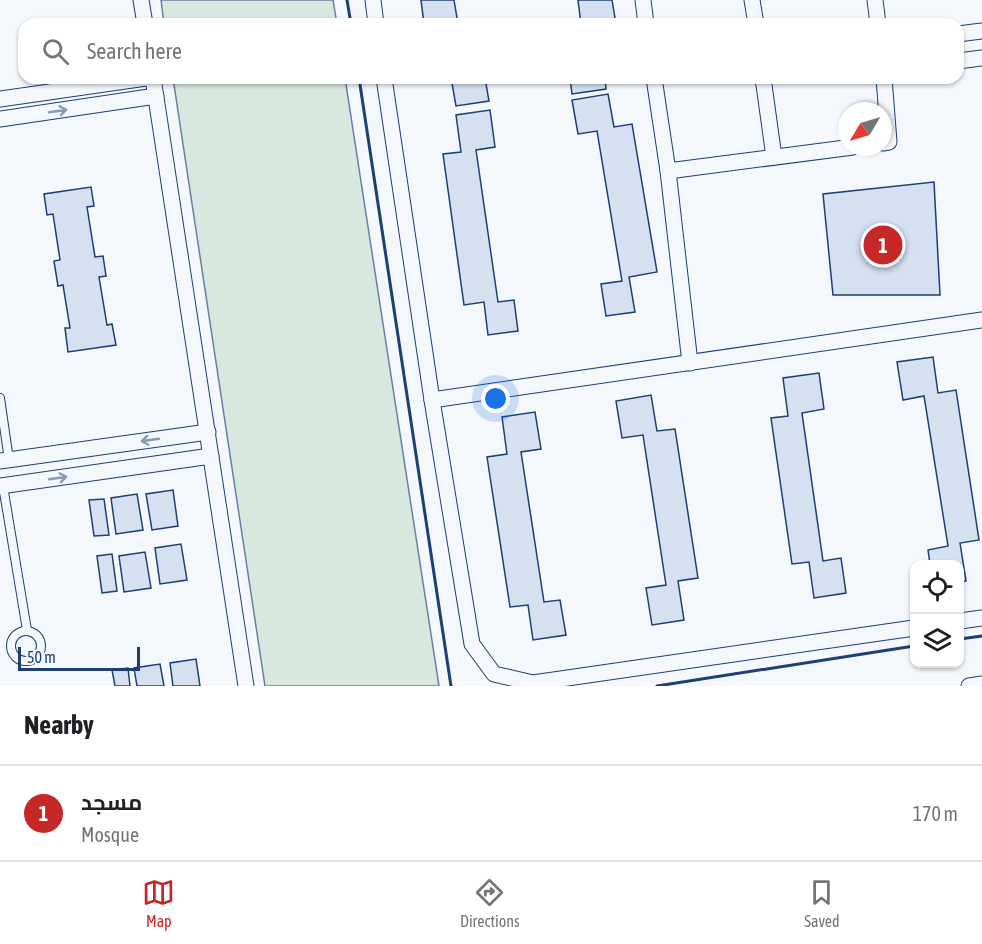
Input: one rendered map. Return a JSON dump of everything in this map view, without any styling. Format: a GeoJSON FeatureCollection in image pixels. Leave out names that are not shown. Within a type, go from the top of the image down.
{"type":"FeatureCollection","features":[{"type":"Feature","properties":{"kind":"street"},"geometry":{"type":"LineString","coordinates":[[141,0],[144,18]]}},
{"type":"Feature","properties":{"kind":"street"},"geometry":{"type":"LineString","coordinates":[[373,0],[375,18]]}},
{"type":"Feature","properties":{"kind":"street"},"geometry":{"type":"LineString","coordinates":[[643,0],[645,18]]}},
{"type":"Feature","properties":{"kind":"street"},"geometry":{"type":"LineString","coordinates":[[752,0],[755,18]]}},
{"type":"Feature","properties":{"kind":"street"},"geometry":{"type":"LineString","coordinates":[[875,0],[877,18]]}},
{"type":"Feature","properties":{"kind":"street"},"geometry":{"type":"LineString","coordinates":[[964,33],[982,31]]}},
{"type":"Feature","properties":{"kind":"street"},"geometry":{"type":"LineString","coordinates":[[964,60],[982,58]]}},
{"type":"Feature","properties":{"kind":"street"},"geometry":{"type":"LineString","coordinates":[[0,99],[104,84]]}},
{"type":"Feature","properties":{"kind":"street"},"geometry":{"type":"LineString","coordinates":[[154,84],[246,686]]}},
{"type":"Feature","properties":{"kind":"street"},"geometry":{"type":"LineString","coordinates":[[385,84],[432,400],[472,644],[494,674],[533,683],[910,629]]}},
{"type":"Feature","properties":{"kind":"street"},"geometry":{"type":"LineString","coordinates":[[655,84],[668,171],[690,363]]}},
{"type":"Feature","properties":{"kind":"street"},"geometry":{"type":"LineString","coordinates":[[764,84],[774,157]]}},
{"type":"Feature","properties":{"kind":"street"},"geometry":{"type":"LineString","coordinates":[[884,84],[886,102]]}},
{"type":"Feature","properties":{"kind":"street"},"geometry":{"type":"LineString","coordinates":[[0,119],[156,96]]}},
{"type":"Feature","properties":{"kind":"street"},"geometry":{"type":"LineString","coordinates":[[668,171],[838,149]]}},
{"type":"Feature","properties":{"kind":"street"},"geometry":{"type":"LineString","coordinates":[[432,400],[982,320]]}},
{"type":"Feature","properties":{"kind":"street"},"geometry":{"type":"LineString","coordinates":[[5,461],[207,432]]}},
{"type":"Feature","properties":{"kind":"street"},"geometry":{"type":"LineString","coordinates":[[2,486],[211,456]]}},
{"type":"Feature","properties":{"kind":"street"},"geometry":{"type":"LineString","coordinates":[[964,620],[982,618]]}},
{"type":"Feature","properties":{"kind":"street"},"geometry":{"type":"LineString","coordinates":[[969,686],[982,684]]}},
{"type":"Feature","properties":{"kind":"lane"},"geometry":{"type":"LineString","coordinates":[[0,398],[5,461]]}},
{"type":"Feature","properties":{"kind":"lane"},"geometry":{"type":"LineString","coordinates":[[2,486],[27,630]]}},
{"type":"Feature","properties":{"kind":"lane"},"geometry":{"type":"LineString","coordinates":[[27,630],[36,634],[41,647],[37,656],[24,661],[12,652],[11,641],[17,633],[27,630]]}},
{"type":"Feature","properties":{"kind":"shaded area"},"geometry":{"type":"Polygon","coordinates":[[[161,0],[333,0],[336,18],[163,18],[161,0]]]}},
{"type":"Feature","properties":{"kind":"shaded area"},"geometry":{"type":"Polygon","coordinates":[[[174,84],[346,84],[439,686],[265,686],[174,84]]]}},
{"type":"Feature","properties":{"kind":"building"},"geometry":{"type":"Polygon","coordinates":[[[421,0],[454,0],[457,18],[423,18],[421,0]]]}},
{"type":"Feature","properties":{"kind":"building"},"geometry":{"type":"Polygon","coordinates":[[[578,0],[612,0],[615,18],[580,18],[578,0]]]}},
{"type":"Feature","properties":{"kind":"building"},"geometry":{"type":"Polygon","coordinates":[[[452,84],[486,84],[489,101],[456,106],[452,84]]]}},
{"type":"Feature","properties":{"kind":"building"},"geometry":{"type":"Polygon","coordinates":[[[571,84],[606,84],[606,89],[572,94],[571,84]]]}},
{"type":"Feature","properties":{"kind":"building"},"geometry":{"type":"Polygon","coordinates":[[[608,94],[614,127],[632,124],[657,272],[629,277],[635,312],[606,316],[601,284],[622,281],[597,131],[578,134],[572,100],[608,94]]]}},
{"type":"Feature","properties":{"kind":"building"},"geometry":{"type":"Polygon","coordinates":[[[490,110],[495,147],[476,150],[498,302],[514,300],[518,331],[488,335],[484,302],[464,305],[443,154],[461,152],[456,115],[490,110]]]}},
{"type":"Feature","properties":{"kind":"building"},"geometry":{"type":"Polygon","coordinates":[[[934,182],[940,295],[833,295],[823,194],[934,182]]]}},
{"type":"Feature","properties":{"kind":"building"},"geometry":{"type":"Polygon","coordinates":[[[91,187],[94,206],[87,207],[95,257],[103,256],[106,276],[99,277],[107,325],[112,324],[116,345],[68,352],[65,328],[70,328],[63,285],[58,286],[54,261],[60,260],[53,214],[47,215],[44,194],[91,187]]]}},
{"type":"Feature","properties":{"kind":"building"},"geometry":{"type":"Polygon","coordinates":[[[933,357],[938,393],[956,390],[979,540],[960,543],[963,560],[929,560],[928,550],[948,546],[924,396],[903,400],[897,362],[933,357]]]}},
{"type":"Feature","properties":{"kind":"building"},"geometry":{"type":"Polygon","coordinates":[[[819,373],[824,409],[802,413],[823,561],[841,558],[846,593],[814,598],[809,562],[792,564],[771,418],[788,416],[783,378],[819,373]]]}},
{"type":"Feature","properties":{"kind":"building"},"geometry":{"type":"Polygon","coordinates":[[[651,395],[657,431],[675,429],[698,578],[678,581],[684,620],[652,625],[646,588],[666,585],[643,435],[622,438],[616,401],[651,395]]]}},
{"type":"Feature","properties":{"kind":"building"},"geometry":{"type":"Polygon","coordinates":[[[535,412],[541,449],[521,452],[544,602],[560,600],[566,635],[533,640],[528,605],[510,607],[487,457],[507,454],[502,417],[535,412]]]}},
{"type":"Feature","properties":{"kind":"building"},"geometry":{"type":"Polygon","coordinates":[[[173,490],[178,526],[152,530],[146,494],[173,490]]]}},
{"type":"Feature","properties":{"kind":"building"},"geometry":{"type":"Polygon","coordinates":[[[137,494],[143,530],[116,534],[111,498],[137,494]]]}},
{"type":"Feature","properties":{"kind":"building"},"geometry":{"type":"Polygon","coordinates":[[[104,499],[109,535],[94,536],[89,500],[104,499]]]}},
{"type":"Feature","properties":{"kind":"building"},"geometry":{"type":"Polygon","coordinates":[[[181,544],[187,580],[160,584],[155,548],[181,544]]]}},
{"type":"Feature","properties":{"kind":"building"},"geometry":{"type":"Polygon","coordinates":[[[145,552],[151,588],[124,592],[119,556],[145,552]]]}},
{"type":"Feature","properties":{"kind":"building"},"geometry":{"type":"Polygon","coordinates":[[[112,554],[117,591],[102,593],[97,556],[112,554]]]}},
{"type":"Feature","properties":{"kind":"building"},"geometry":{"type":"Polygon","coordinates":[[[196,659],[200,686],[173,686],[170,663],[196,659]]]}},
{"type":"Feature","properties":{"kind":"building"},"geometry":{"type":"Polygon","coordinates":[[[160,664],[164,686],[137,686],[134,668],[160,664]]]}},
{"type":"Feature","properties":{"kind":"building"},"geometry":{"type":"Polygon","coordinates":[[[128,668],[130,686],[115,686],[112,670],[128,668]]]}},
{"type":"Feature","properties":{"kind":"wall"},"geometry":{"type":"LineString","coordinates":[[347,0],[350,18]]}},
{"type":"Feature","properties":{"kind":"wall"},"geometry":{"type":"LineString","coordinates":[[360,84],[451,686]]}},
{"type":"Feature","properties":{"kind":"wall"},"geometry":{"type":"LineString","coordinates":[[964,638],[982,636]]}},
{"type":"Feature","properties":{"kind":"wall"},"geometry":{"type":"LineString","coordinates":[[657,686],[910,647]]}},
{"type":"Feature","properties":{"kind":"place","name":"مسجد"},"geometry":{"type":"Point","coordinates":[883,245]}}]}
